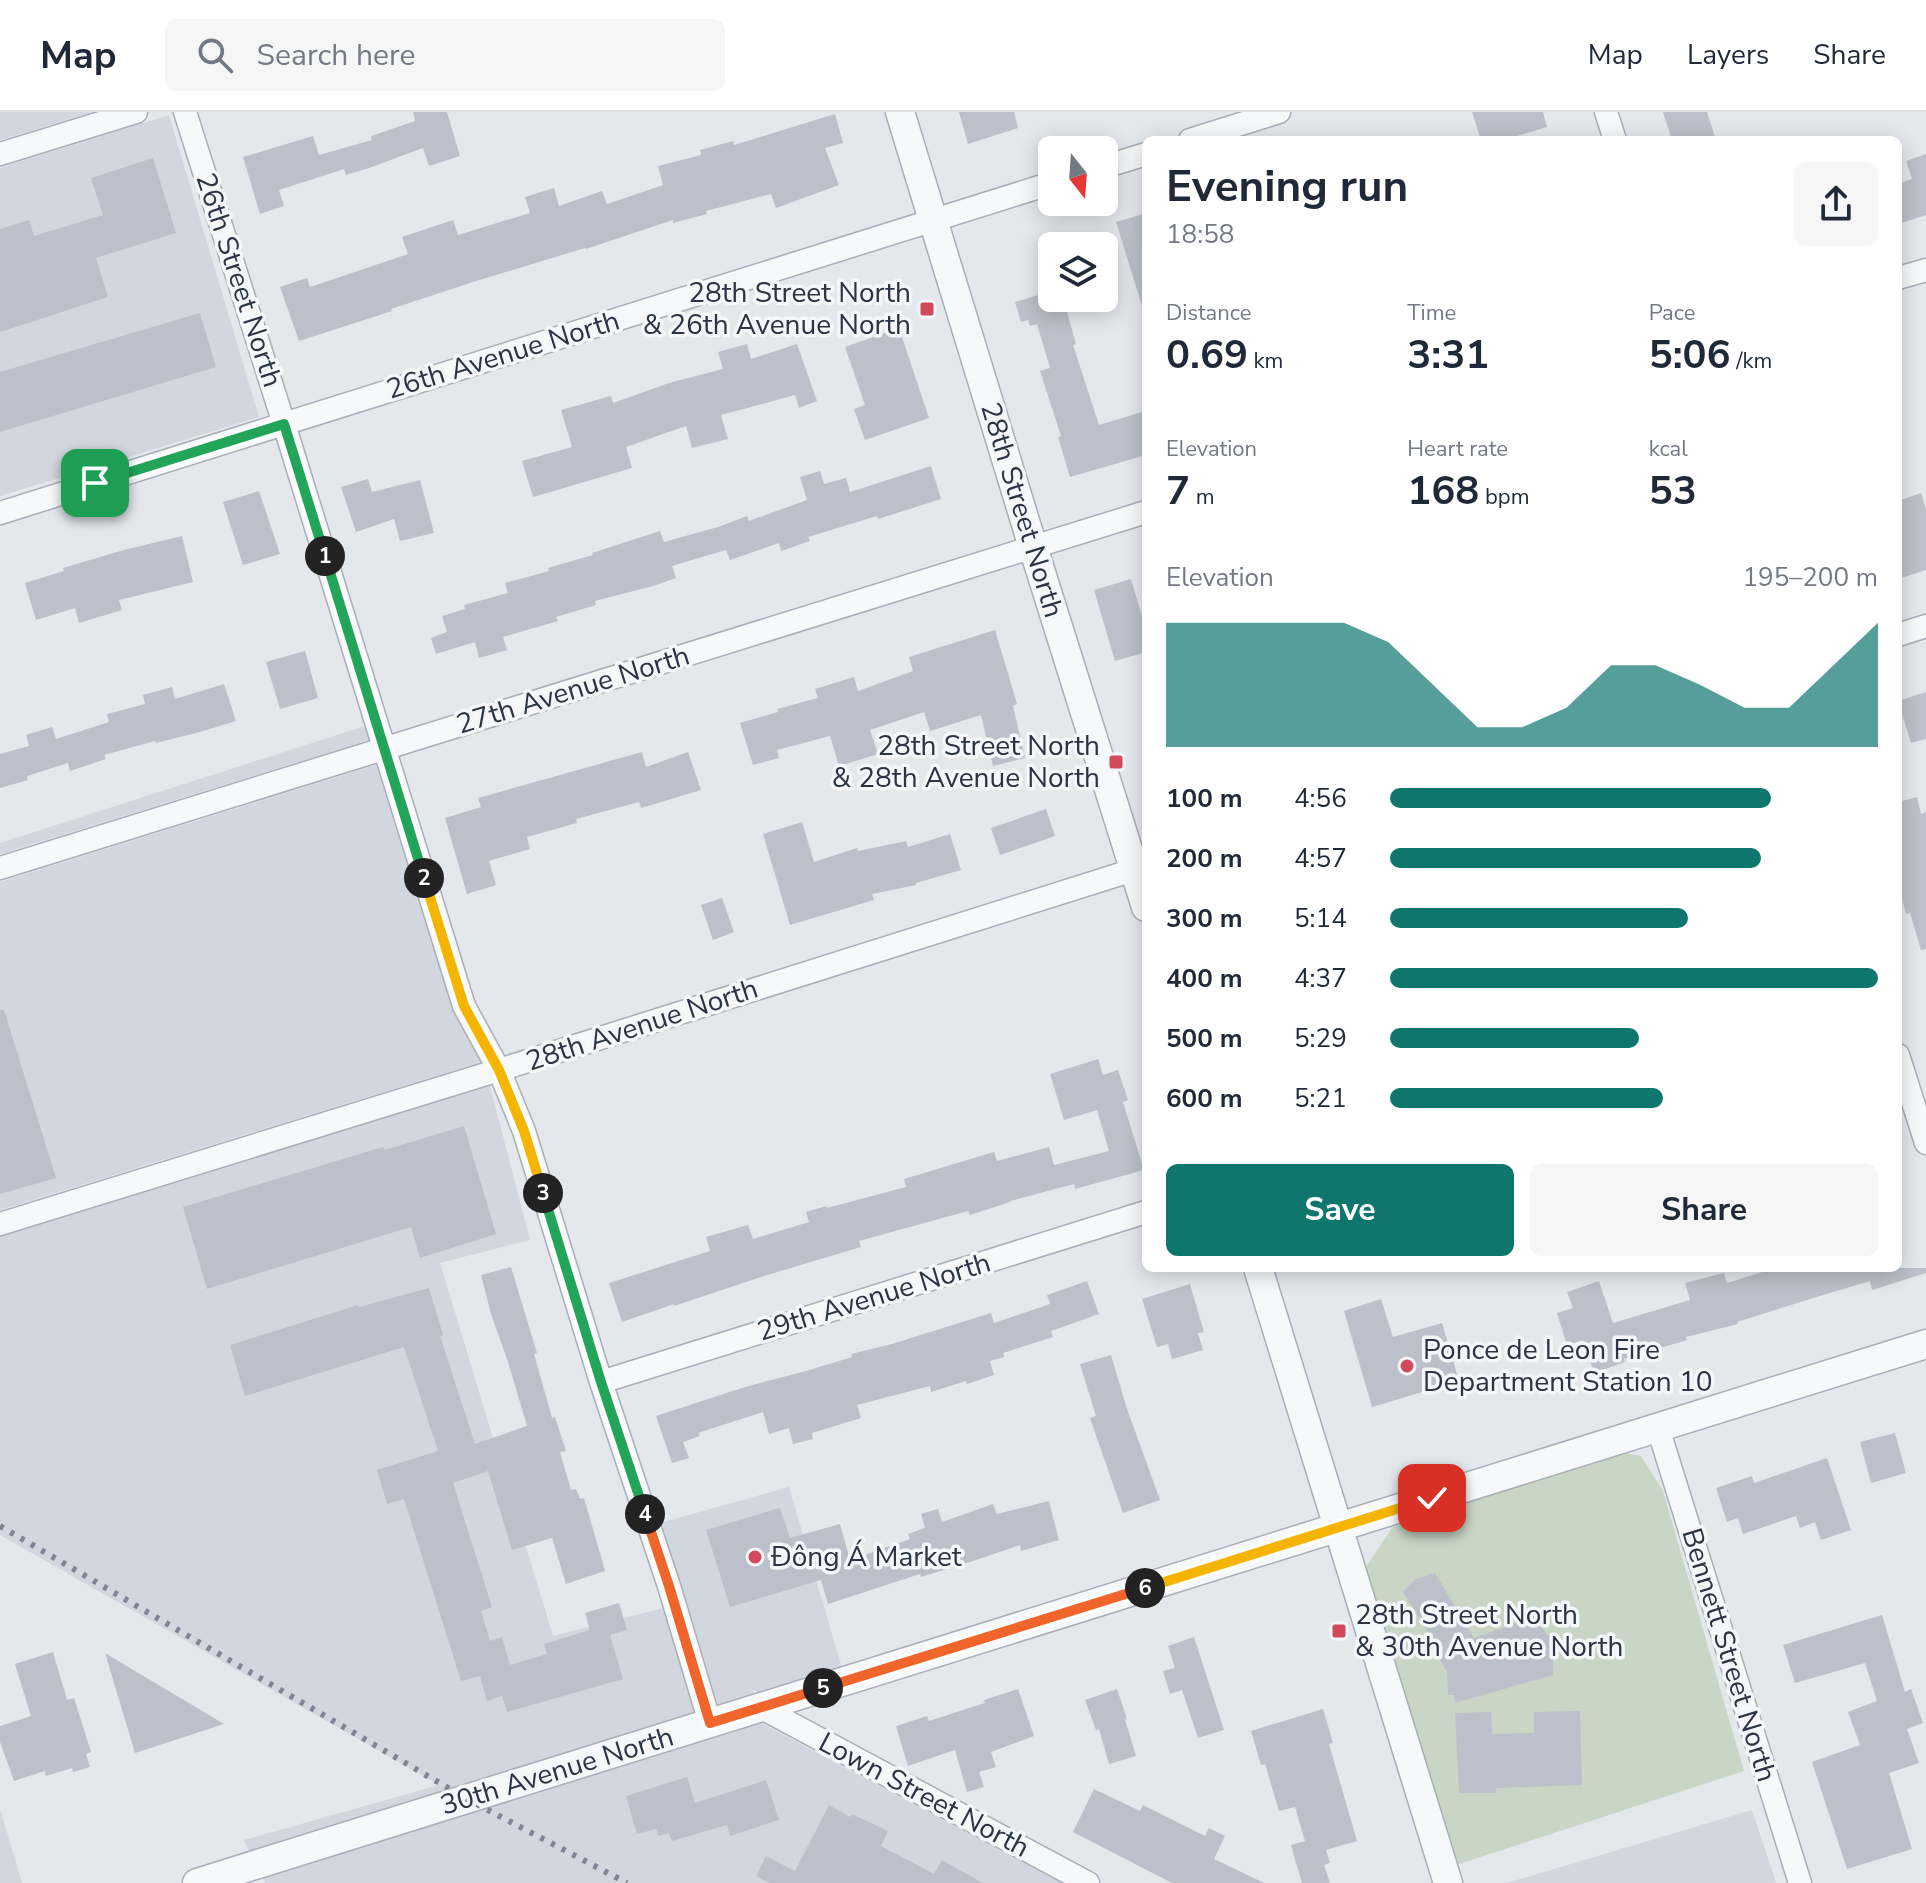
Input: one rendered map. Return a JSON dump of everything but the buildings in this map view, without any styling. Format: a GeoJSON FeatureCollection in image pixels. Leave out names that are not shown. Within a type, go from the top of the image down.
{"type":"FeatureCollection","features":[{"type":"Feature","properties":{"kind":"street"},"geometry":{"type":"LineString","coordinates":[[0,154],[136,112]]}},
{"type":"Feature","properties":{"kind":"street","name":"26th Street North"},"geometry":{"type":"LineString","coordinates":[[185,112],[464,1006],[499,1070],[524,1131],[710,1723]]}},
{"type":"Feature","properties":{"kind":"street","name":"28th Street North"},"geometry":{"type":"LineString","coordinates":[[900,112],[1033,547],[1140,868]]}},
{"type":"Feature","properties":{"kind":"street"},"geometry":{"type":"LineString","coordinates":[[1203,136],[1279,112]]}},
{"type":"Feature","properties":{"kind":"street"},"geometry":{"type":"LineString","coordinates":[[1606,112],[1614,136]]}},
{"type":"Feature","properties":{"kind":"street"},"geometry":{"type":"LineString","coordinates":[[1118,163],[1142,155]]}},
{"type":"Feature","properties":{"kind":"street","name":"26th Avenue North"},"geometry":{"type":"LineString","coordinates":[[0,513],[1038,187]]}},
{"type":"Feature","properties":{"kind":"street"},"geometry":{"type":"LineString","coordinates":[[1902,277],[1926,270]]}},
{"type":"Feature","properties":{"kind":"street","name":"27th Avenue North"},"geometry":{"type":"LineString","coordinates":[[0,868],[1142,513]]}},
{"type":"Feature","properties":{"kind":"street"},"geometry":{"type":"LineString","coordinates":[[1902,634],[1926,626]]}},
{"type":"Feature","properties":{"kind":"street","name":"28th Avenue North"},"geometry":{"type":"LineString","coordinates":[[0,1224],[1140,868]]}},
{"type":"Feature","properties":{"kind":"street"},"geometry":{"type":"LineString","coordinates":[[1902,1068],[1926,1143]]}},
{"type":"Feature","properties":{"kind":"street","name":"29th Avenue North"},"geometry":{"type":"LineString","coordinates":[[601,1382],[1142,1213]]}},
{"type":"Feature","properties":{"kind":"street"},"geometry":{"type":"LineString","coordinates":[[1259,1272],[1448,1883]]}},
{"type":"Feature","properties":{"kind":"street","name":"30th Avenue North"},"geometry":{"type":"LineString","coordinates":[[197,1883],[1926,1344]]}},
{"type":"Feature","properties":{"kind":"street","name":"Bennett Street North"},"geometry":{"type":"LineString","coordinates":[[1658,1428],[1800,1883]]}},
{"type":"Feature","properties":{"kind":"street","name":"Lown Street North"},"geometry":{"type":"LineString","coordinates":[[760,1707],[1088,1883]]}},
{"type":"Feature","properties":{"kind":"shaded area"},"geometry":{"type":"Polygon","coordinates":[[[0,112],[92,112],[0,140],[0,112]]]}},
{"type":"Feature","properties":{"kind":"shaded area"},"geometry":{"type":"Polygon","coordinates":[[[169,115],[259,417],[0,496],[0,168],[169,115]]]}},
{"type":"Feature","properties":{"kind":"shaded area"},"geometry":{"type":"Polygon","coordinates":[[[365,726],[369,740],[0,854],[0,843],[365,726]]]}},
{"type":"Feature","properties":{"kind":"shaded area"},"geometry":{"type":"Polygon","coordinates":[[[376,765],[453,1009],[481,1062],[0,1210],[0,882],[376,765]]]}},
{"type":"Feature","properties":{"kind":"shaded area"},"geometry":{"type":"Polygon","coordinates":[[[490,1086],[530,1240],[440,1263],[553,1636],[663,1608],[695,1714],[250,1853],[244,1840],[439,1785],[0,1535],[0,1237],[490,1086]]]}},
{"type":"Feature","properties":{"kind":"shaded area"},"geometry":{"type":"Polygon","coordinates":[[[789,1487],[842,1668],[760,1694],[754,1690],[751,1697],[717,1707],[660,1523],[789,1487]]]}},
{"type":"Feature","properties":{"kind":"shaded area"},"geometry":{"type":"Polygon","coordinates":[[[759,1722],[1062,1883],[265,1883],[262,1877],[759,1722]]]}},
{"type":"Feature","properties":{"kind":"shaded area"},"geometry":{"type":"Polygon","coordinates":[[[0,1809],[22,1883],[0,1883],[0,1809]]]}},
{"type":"Feature","properties":{"kind":"shaded area"},"geometry":{"type":"Polygon","coordinates":[[[1752,1810],[1776,1883],[1507,1883],[1752,1810]]]}},
{"type":"Feature","properties":{"kind":"green space"},"geometry":{"type":"Polygon","coordinates":[[[1620,1452],[1641,1456],[1663,1491],[1744,1771],[1453,1866],[1366,1567],[1392,1528],[1425,1514],[1620,1452]]]}},
{"type":"Feature","properties":{"kind":"railway"},"geometry":{"type":"LineString","coordinates":[[0,1526],[467,1799],[627,1883]]}},
{"type":"Feature","properties":{"kind":"place","name":"28th Street North & 26th Avenue North"},"geometry":{"type":"Point","coordinates":[927,309]}},
{"type":"Feature","properties":{"kind":"place","name":"28th Street North & 28th Avenue North"},"geometry":{"type":"Point","coordinates":[1116,762]}},
{"type":"Feature","properties":{"kind":"place","name":"Ponce de Leon Fire Department Station 10"},"geometry":{"type":"Point","coordinates":[1407,1366]}},
{"type":"Feature","properties":{"kind":"place","name":"Đông Á Market"},"geometry":{"type":"Point","coordinates":[755,1557]}},
{"type":"Feature","properties":{"kind":"place","name":"28th Street North & 30th Avenue North"},"geometry":{"type":"Point","coordinates":[1339,1631]}},
{"type":"Feature","properties":{"kind":"route"},"geometry":{"type":"LineString","coordinates":[[95,483],[284,424],[464,1006],[499,1070],[524,1131],[710,1723],[1432,1498]]}}]}
